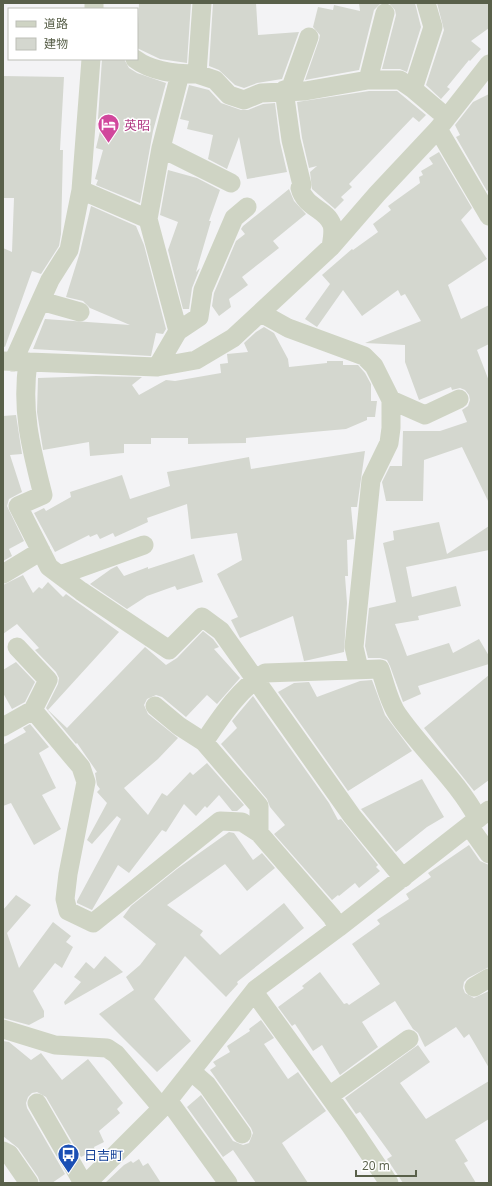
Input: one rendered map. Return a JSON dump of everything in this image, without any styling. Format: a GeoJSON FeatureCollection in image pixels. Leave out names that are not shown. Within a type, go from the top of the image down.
{"type":"FeatureCollection","features":[{"type":"Feature","properties":{"kind":"street"},"geometry":{"type":"LineString","coordinates":[[178,331],[148,219],[161,148],[189,74],[202,3]]}},
{"type":"Feature","properties":{"kind":"street"},"geometry":{"type":"LineString","coordinates":[[413,89],[434,27],[426,3]]}},
{"type":"Feature","properties":{"kind":"street"},"geometry":{"type":"LineString","coordinates":[[368,80],[385,13]]}},
{"type":"Feature","properties":{"kind":"street"},"geometry":{"type":"LineString","coordinates":[[309,37],[287,90],[291,140],[302,185],[300,188],[301,194],[305,201],[329,219],[333,226],[331,247]]}},
{"type":"Feature","properties":{"kind":"street"},"geometry":{"type":"LineString","coordinates":[[91,60],[81,190],[69,250],[50,280],[15,361],[25,387],[27,430],[43,495],[18,506],[49,567],[81,591],[169,650],[202,617],[221,631],[352,816],[403,878]]}},
{"type":"Feature","properties":{"kind":"street"},"geometry":{"type":"LineString","coordinates":[[136,60],[145,67],[189,74],[214,80],[229,95],[244,100],[261,92],[287,90],[305,91],[368,80],[400,80],[413,89],[439,120],[489,216]]}},
{"type":"Feature","properties":{"kind":"street"},"geometry":{"type":"LineString","coordinates":[[15,361],[157,367],[196,360],[234,338],[331,247],[439,120],[489,64]]}},
{"type":"Feature","properties":{"kind":"street"},"geometry":{"type":"LineString","coordinates":[[161,148],[231,183]]}},
{"type":"Feature","properties":{"kind":"street"},"geometry":{"type":"LineString","coordinates":[[81,190],[148,219]]}},
{"type":"Feature","properties":{"kind":"street"},"geometry":{"type":"LineString","coordinates":[[157,367],[178,331],[200,317],[203,290],[234,218],[247,207]]}},
{"type":"Feature","properties":{"kind":"street"},"geometry":{"type":"LineString","coordinates":[[41,301],[80,312]]}},
{"type":"Feature","properties":{"kind":"street"},"geometry":{"type":"LineString","coordinates":[[261,313],[288,328],[364,356],[374,366],[392,400],[391,428],[388,443],[371,480],[354,647],[359,670]]}},
{"type":"Feature","properties":{"kind":"street"},"geometry":{"type":"LineString","coordinates":[[392,400],[425,415],[460,399]]}},
{"type":"Feature","properties":{"kind":"street"},"geometry":{"type":"LineString","coordinates":[[60,575],[144,545]]}},
{"type":"Feature","properties":{"kind":"street"},"geometry":{"type":"LineString","coordinates":[[3,574],[41,551]]}},
{"type":"Feature","properties":{"kind":"street"},"geometry":{"type":"LineString","coordinates":[[3,727],[33,710],[48,680],[17,646]]}},
{"type":"Feature","properties":{"kind":"street"},"geometry":{"type":"LineString","coordinates":[[204,742],[226,711],[255,680],[265,673],[380,669],[397,714],[438,763],[479,818],[489,854]]}},
{"type":"Feature","properties":{"kind":"street"},"geometry":{"type":"LineString","coordinates":[[155,706],[179,726],[204,742],[259,806],[259,833]]}},
{"type":"Feature","properties":{"kind":"street"},"geometry":{"type":"LineString","coordinates":[[33,710],[81,767],[86,782],[68,874],[65,899],[68,910],[93,923],[220,821],[242,822],[259,833],[332,918],[338,928]]}},
{"type":"Feature","properties":{"kind":"street"},"geometry":{"type":"LineString","coordinates":[[37,1103],[82,1183],[92,1178],[165,1104],[254,992],[479,818]]}},
{"type":"Feature","properties":{"kind":"street"},"geometry":{"type":"LineString","coordinates":[[254,992],[389,1183]]}},
{"type":"Feature","properties":{"kind":"street"},"geometry":{"type":"LineString","coordinates":[[3,1029],[55,1045],[107,1048],[116,1054],[165,1104],[228,1183]]}},
{"type":"Feature","properties":{"kind":"street"},"geometry":{"type":"LineString","coordinates":[[328,1096],[409,1039]]}},
{"type":"Feature","properties":{"kind":"street"},"geometry":{"type":"LineString","coordinates":[[191,1071],[207,1085],[242,1134]]}},
{"type":"Feature","properties":{"kind":"street"},"geometry":{"type":"LineString","coordinates":[[3,1151],[9,1154],[29,1183]]}},
{"type":"Feature","properties":{"kind":"building"},"geometry":{"type":"Polygon","coordinates":[[[139,3],[191,3],[187,63],[160,59],[138,48],[139,3]]]}},
{"type":"Feature","properties":{"kind":"building"},"geometry":{"type":"Polygon","coordinates":[[[213,3],[256,3],[258,35],[299,32],[282,79],[257,83],[244,88],[235,85],[219,70],[209,66],[213,3]]]}},
{"type":"Feature","properties":{"kind":"building"},"geometry":{"type":"Polygon","coordinates":[[[359,3],[381,3],[374,10],[359,70],[305,80],[320,35],[313,27],[318,7],[333,10],[334,5],[360,11],[359,3]]]}},
{"type":"Feature","properties":{"kind":"building"},"geometry":{"type":"Polygon","coordinates":[[[389,3],[415,3],[421,27],[407,72],[400,69],[382,69],[396,15],[395,10],[389,3]]]}},
{"type":"Feature","properties":{"kind":"building"},"geometry":{"type":"Polygon","coordinates":[[[437,3],[489,3],[489,28],[471,41],[481,49],[470,61],[469,60],[447,87],[450,89],[441,99],[426,85],[444,30],[437,3]]]}},
{"type":"Feature","properties":{"kind":"building"},"geometry":{"type":"Polygon","coordinates":[[[102,60],[125,60],[129,68],[137,73],[166,83],[153,131],[140,203],[96,185],[98,180],[95,179],[103,150],[96,148],[103,119],[98,119],[102,60]]]}},
{"type":"Feature","properties":{"kind":"building"},"geometry":{"type":"Polygon","coordinates":[[[3,76],[64,77],[60,150],[63,150],[61,234],[59,246],[41,274],[32,271],[5,347],[3,346],[3,248],[12,252],[14,198],[3,198],[3,76]]]}},
{"type":"Feature","properties":{"kind":"building"},"geometry":{"type":"Polygon","coordinates":[[[189,85],[209,90],[221,103],[241,110],[248,110],[263,104],[275,103],[280,142],[287,172],[247,179],[239,137],[227,169],[208,159],[213,135],[187,129],[189,121],[180,119],[189,85]]]}},
{"type":"Feature","properties":{"kind":"building"},"geometry":{"type":"Polygon","coordinates":[[[369,91],[397,91],[426,115],[419,122],[413,117],[349,184],[352,187],[341,197],[344,200],[335,209],[312,189],[310,172],[317,166],[309,168],[302,138],[297,102],[369,91]]]}},
{"type":"Feature","properties":{"kind":"building"},"geometry":{"type":"Polygon","coordinates":[[[489,94],[489,189],[487,191],[456,137],[460,135],[455,125],[473,102],[489,94]]]}},
{"type":"Feature","properties":{"kind":"building"},"geometry":{"type":"Polygon","coordinates":[[[439,152],[472,208],[461,220],[487,259],[448,285],[461,319],[489,305],[489,344],[477,350],[489,381],[489,503],[462,447],[424,460],[423,501],[386,501],[382,482],[390,466],[402,466],[403,431],[440,431],[467,422],[462,410],[468,406],[470,400],[469,395],[465,390],[460,388],[452,390],[451,387],[419,400],[405,362],[405,345],[365,343],[421,321],[405,294],[401,296],[398,290],[362,316],[343,290],[317,327],[305,319],[330,284],[322,275],[352,249],[353,250],[378,232],[373,224],[391,210],[388,206],[420,183],[419,177],[423,175],[421,171],[433,164],[429,158],[439,152]]]}},
{"type":"Feature","properties":{"kind":"building"},"geometry":{"type":"Polygon","coordinates":[[[168,170],[197,178],[220,190],[209,221],[211,221],[196,272],[200,268],[192,288],[189,309],[183,309],[168,250],[178,222],[160,215],[168,170]]]}},
{"type":"Feature","properties":{"kind":"building"},"geometry":{"type":"Polygon","coordinates":[[[289,189],[294,201],[306,214],[273,241],[279,248],[242,277],[248,285],[229,299],[231,307],[219,316],[212,306],[214,293],[236,241],[245,234],[241,229],[289,189]]]}},
{"type":"Feature","properties":{"kind":"building"},"geometry":{"type":"Polygon","coordinates":[[[91,206],[136,226],[144,245],[166,329],[163,334],[156,333],[151,356],[33,349],[45,319],[130,325],[90,308],[83,301],[66,297],[80,252],[91,206]]]}},
{"type":"Feature","properties":{"kind":"building"},"geometry":{"type":"Polygon","coordinates":[[[264,327],[274,333],[288,359],[289,367],[327,363],[327,361],[343,361],[343,365],[358,365],[365,373],[371,384],[371,401],[377,401],[375,417],[367,417],[367,420],[346,429],[246,438],[246,443],[188,444],[188,438],[151,438],[151,444],[124,444],[124,453],[90,456],[89,442],[43,450],[37,412],[38,378],[96,376],[142,377],[132,385],[139,395],[166,380],[175,381],[221,373],[220,364],[228,363],[227,354],[248,352],[244,343],[264,327]]]}},
{"type":"Feature","properties":{"kind":"building"},"geometry":{"type":"Polygon","coordinates":[[[16,415],[22,454],[10,455],[22,492],[9,499],[7,506],[24,541],[9,549],[12,556],[3,561],[3,416],[16,415]]]}},
{"type":"Feature","properties":{"kind":"building"},"geometry":{"type":"Polygon","coordinates":[[[365,451],[357,507],[351,507],[354,539],[347,540],[348,576],[345,576],[347,603],[344,652],[304,661],[293,616],[240,638],[231,620],[238,617],[217,574],[242,560],[237,533],[191,539],[187,504],[147,518],[148,522],[115,537],[113,533],[100,539],[97,534],[90,537],[89,535],[55,552],[34,513],[44,508],[46,511],[71,497],[70,492],[122,475],[130,499],[170,486],[167,472],[249,457],[251,469],[365,451]]]}},
{"type":"Feature","properties":{"kind":"building"},"geometry":{"type":"Polygon","coordinates":[[[439,522],[447,554],[489,526],[489,550],[406,567],[412,597],[456,586],[461,606],[418,616],[419,620],[395,624],[407,656],[449,643],[453,653],[479,639],[489,656],[489,664],[418,686],[421,694],[403,702],[387,660],[380,658],[368,658],[365,646],[369,608],[396,602],[383,543],[394,540],[393,531],[439,522]]]}},
{"type":"Feature","properties":{"kind":"building"},"geometry":{"type":"Polygon","coordinates":[[[194,554],[203,582],[177,590],[175,586],[147,596],[127,609],[90,584],[117,566],[124,576],[148,567],[148,569],[194,554]]]}},
{"type":"Feature","properties":{"kind":"building"},"geometry":{"type":"Polygon","coordinates":[[[23,575],[33,593],[39,587],[42,589],[48,582],[63,597],[66,594],[119,632],[48,710],[67,728],[145,647],[166,665],[177,658],[203,631],[213,639],[219,647],[214,649],[240,678],[217,704],[207,695],[186,717],[162,697],[156,695],[147,699],[144,705],[148,714],[178,738],[158,759],[124,788],[148,815],[162,793],[167,796],[190,772],[193,775],[207,763],[244,805],[237,811],[232,811],[219,795],[207,808],[205,806],[196,816],[184,804],[166,832],[162,830],[129,873],[118,865],[92,910],[77,903],[77,901],[121,819],[117,816],[92,844],[87,840],[107,803],[97,792],[100,789],[97,785],[95,773],[97,772],[77,743],[76,744],[46,708],[58,684],[59,678],[56,672],[35,650],[39,648],[17,624],[3,634],[3,585],[23,575]]]}},
{"type":"Feature","properties":{"kind":"building"},"geometry":{"type":"Polygon","coordinates":[[[16,662],[35,682],[25,702],[12,709],[3,693],[3,670],[16,662]]]}},
{"type":"Feature","properties":{"kind":"building"},"geometry":{"type":"Polygon","coordinates":[[[489,675],[489,780],[474,791],[424,728],[489,675]]]}},
{"type":"Feature","properties":{"kind":"building"},"geometry":{"type":"Polygon","coordinates":[[[372,680],[385,715],[412,751],[348,791],[278,692],[294,683],[309,682],[317,697],[360,681],[372,680]]]}},
{"type":"Feature","properties":{"kind":"building"},"geometry":{"type":"Polygon","coordinates":[[[253,696],[329,803],[338,820],[341,819],[378,865],[376,867],[380,871],[359,888],[355,883],[332,900],[274,834],[285,825],[270,807],[267,799],[221,744],[237,728],[232,721],[253,696]]]}},
{"type":"Feature","properties":{"kind":"building"},"geometry":{"type":"Polygon","coordinates":[[[30,724],[49,747],[39,753],[56,788],[42,795],[61,829],[34,845],[11,803],[3,806],[3,745],[26,732],[23,728],[30,724]]]}},
{"type":"Feature","properties":{"kind":"building"},"geometry":{"type":"Polygon","coordinates":[[[422,779],[444,817],[427,827],[396,852],[361,809],[422,779]]]}},
{"type":"Feature","properties":{"kind":"building"},"geometry":{"type":"Polygon","coordinates":[[[229,832],[234,833],[253,860],[262,853],[275,868],[247,891],[225,864],[167,905],[203,931],[200,935],[220,955],[284,903],[304,928],[237,982],[238,984],[226,997],[185,956],[154,999],[191,1041],[157,1072],[99,1014],[134,990],[126,977],[140,965],[156,944],[123,917],[131,906],[177,869],[229,832]]]}},
{"type":"Feature","properties":{"kind":"building"},"geometry":{"type":"Polygon","coordinates":[[[469,845],[480,861],[489,865],[489,967],[468,978],[464,982],[463,988],[465,993],[474,998],[489,991],[489,1068],[469,1034],[464,1038],[456,1027],[425,1047],[418,1033],[413,1029],[395,1001],[362,1022],[378,1047],[340,1075],[322,1045],[313,1051],[295,1024],[292,1026],[278,1007],[304,988],[302,986],[320,972],[344,1004],[347,1003],[349,1005],[380,984],[352,944],[380,924],[377,920],[409,899],[406,894],[431,877],[428,873],[469,845]]]}},
{"type":"Feature","properties":{"kind":"building"},"geometry":{"type":"Polygon","coordinates":[[[16,895],[31,905],[7,933],[19,968],[53,922],[71,936],[66,942],[73,947],[62,968],[55,963],[33,991],[44,1011],[44,1017],[29,1025],[3,1018],[3,910],[16,895]]]}},
{"type":"Feature","properties":{"kind":"building"},"geometry":{"type":"Polygon","coordinates":[[[105,956],[123,972],[65,1005],[64,1002],[81,982],[74,977],[86,962],[94,969],[105,956]]]}},
{"type":"Feature","properties":{"kind":"building"},"geometry":{"type":"Polygon","coordinates":[[[261,1020],[274,1038],[264,1044],[288,1079],[298,1072],[326,1111],[282,1143],[308,1183],[256,1183],[233,1150],[223,1157],[187,1107],[201,1095],[233,1141],[243,1145],[249,1143],[253,1133],[251,1128],[210,1070],[216,1066],[213,1062],[230,1052],[227,1046],[250,1031],[249,1029],[261,1020]]]}},
{"type":"Feature","properties":{"kind":"building"},"geometry":{"type":"Polygon","coordinates":[[[3,1041],[9,1042],[31,1060],[41,1053],[62,1080],[88,1059],[123,1103],[117,1109],[120,1113],[99,1131],[104,1142],[94,1147],[95,1150],[81,1157],[46,1097],[37,1092],[32,1093],[28,1097],[26,1103],[27,1108],[65,1174],[52,1183],[40,1183],[38,1177],[18,1148],[3,1136],[3,1041]]]}},
{"type":"Feature","properties":{"kind":"building"},"geometry":{"type":"Polygon","coordinates":[[[418,1045],[430,1062],[400,1083],[426,1119],[489,1081],[489,1119],[455,1140],[468,1161],[464,1163],[476,1183],[403,1183],[387,1159],[392,1156],[360,1112],[356,1114],[345,1098],[418,1045]]]}},
{"type":"Feature","properties":{"kind":"building"},"geometry":{"type":"Polygon","coordinates":[[[139,1159],[143,1166],[148,1163],[161,1183],[105,1183],[124,1165],[131,1161],[133,1163],[139,1159]]]}},
{"type":"Feature","properties":{"kind":"place","name":"英昭"},"geometry":{"type":"Point","coordinates":[109,144]}},
{"type":"Feature","properties":{"kind":"place","name":"日吉町"},"geometry":{"type":"Point","coordinates":[69,1174]}}]}
